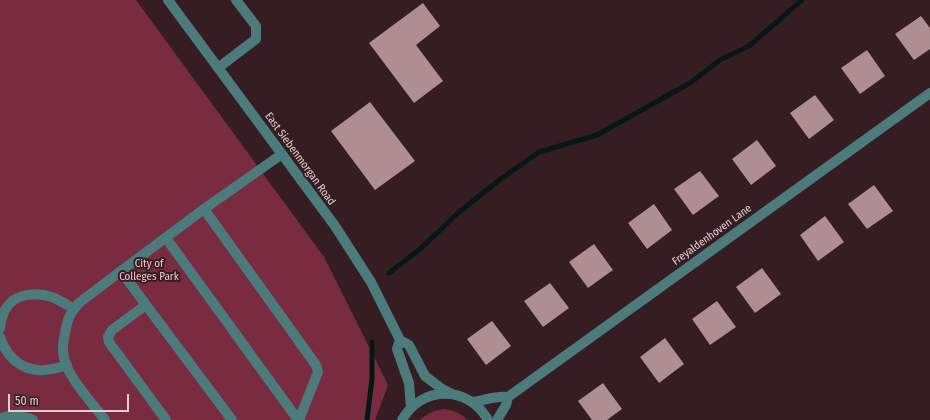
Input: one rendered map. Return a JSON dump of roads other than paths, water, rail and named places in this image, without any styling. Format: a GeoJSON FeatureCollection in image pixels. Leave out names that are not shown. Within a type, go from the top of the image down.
{"type":"FeatureCollection","features":[{"type":"Feature","properties":{"kind":"street","name":"East Siebenmorgan Road"},"geometry":{"type":"LineString","coordinates":[[168,0],[335,226],[371,282],[400,340],[409,345],[425,376],[442,390],[472,402]]}},
{"type":"Feature","properties":{"kind":"street"},"geometry":{"type":"LineString","coordinates":[[218,68],[256,39],[256,26],[236,0]]}},
{"type":"Feature","properties":{"kind":"street","name":"Freyaldenhoven Lane"},"geometry":{"type":"LineString","coordinates":[[472,402],[480,402],[500,396],[508,397],[930,93]]}},
{"type":"Feature","properties":{"kind":"street"},"geometry":{"type":"LineString","coordinates":[[104,420],[70,373],[64,358],[63,339],[68,316],[79,303],[121,271],[204,209],[282,154]]}},
{"type":"Feature","properties":{"kind":"street"},"geometry":{"type":"LineString","coordinates":[[204,209],[316,365],[318,372],[299,420]]}},
{"type":"Feature","properties":{"kind":"street"},"geometry":{"type":"LineString","coordinates":[[166,238],[299,420]]}},
{"type":"Feature","properties":{"kind":"street"},"geometry":{"type":"LineString","coordinates":[[121,271],[232,420]]}},
{"type":"Feature","properties":{"kind":"street"},"geometry":{"type":"LineString","coordinates":[[0,328],[2,318],[7,307],[18,297],[35,293],[52,297],[74,309]]}},
{"type":"Feature","properties":{"kind":"street"},"geometry":{"type":"LineString","coordinates":[[146,304],[112,330],[108,337],[113,349],[166,420]]}},
{"type":"Feature","properties":{"kind":"street"},"geometry":{"type":"LineString","coordinates":[[0,337],[3,346],[11,358],[22,365],[38,370],[52,369],[67,365]]}},
{"type":"Feature","properties":{"kind":"street","name":"East Siebenmorgan Road"},"geometry":{"type":"LineString","coordinates":[[400,340],[396,348],[409,382],[411,408]]}},
{"type":"Feature","properties":{"kind":"street"},"geometry":{"type":"LineString","coordinates":[[402,420],[411,408],[418,402],[434,395],[452,394]]}},
{"type":"Feature","properties":{"kind":"street"},"geometry":{"type":"LineString","coordinates":[[497,420],[506,405],[508,397]]}},
{"type":"Feature","properties":{"kind":"street"},"geometry":{"type":"LineString","coordinates":[[472,402],[479,408],[488,420]]}},
{"type":"Feature","properties":{"kind":"street"},"geometry":{"type":"LineString","coordinates":[[0,419],[12,415],[33,420]]}},
{"type":"Feature","properties":{"kind":"waterway"},"geometry":{"type":"LineString","coordinates":[[389,273],[420,249],[458,213],[498,181],[539,152],[597,135],[690,83],[720,60],[749,46],[802,0]]}},
{"type":"Feature","properties":{"kind":"waterway"},"geometry":{"type":"LineString","coordinates":[[367,420],[372,379],[372,342]]}},
{"type":"Feature","properties":{"kind":"park label","name":"City of Colleges Park"},"geometry":{"type":"Point","coordinates":[149,270]}}]}
